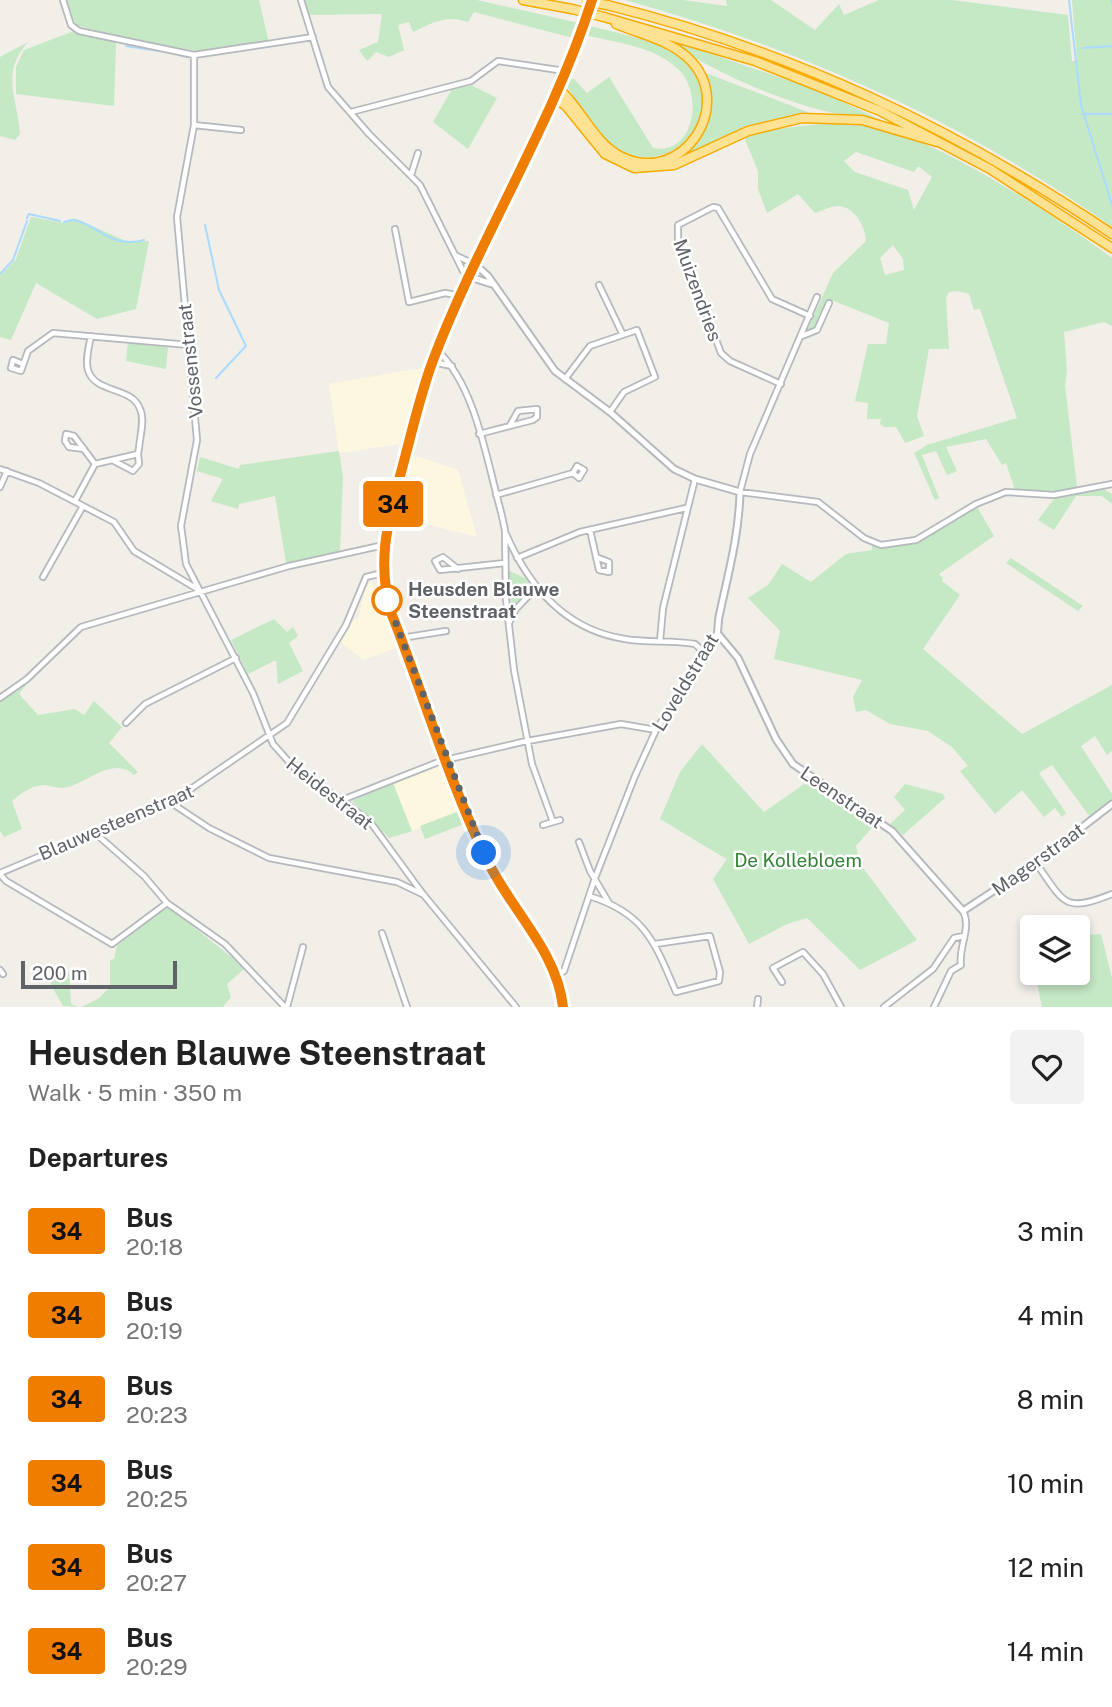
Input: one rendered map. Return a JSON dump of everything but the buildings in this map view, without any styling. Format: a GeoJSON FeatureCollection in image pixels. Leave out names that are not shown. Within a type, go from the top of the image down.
{"type":"FeatureCollection","features":[{"type":"Feature","properties":{"kind":"highway"},"geometry":{"type":"LineString","coordinates":[[523,0],[572,9],[682,37],[804,79],[943,143],[1025,190],[1112,248]]}},
{"type":"Feature","properties":{"kind":"highway"},"geometry":{"type":"LineString","coordinates":[[584,0],[762,52],[857,89],[959,139],[1031,180],[1112,234]]}},
{"type":"Feature","properties":{"kind":"highway"},"geometry":{"type":"LineString","coordinates":[[557,87],[607,147],[621,156],[647,162],[666,160],[693,142],[704,125],[708,106],[707,91],[700,72],[673,47],[616,24],[608,18]]}},
{"type":"Feature","properties":{"kind":"highway"},"geometry":{"type":"LineString","coordinates":[[553,97],[565,106],[605,154],[634,168],[674,165],[748,131],[784,121],[819,117],[871,121],[928,141],[943,143]]}},
{"type":"Feature","properties":{"kind":"street"},"geometry":{"type":"LineString","coordinates":[[63,0],[71,25],[79,31],[194,55],[313,37]]}},
{"type":"Feature","properties":{"kind":"street"},"geometry":{"type":"LineString","coordinates":[[301,0],[326,82],[356,118],[411,175],[429,201],[463,271],[470,277],[492,284]]}},
{"type":"Feature","properties":{"kind":"street"},"geometry":{"type":"LineString","coordinates":[[563,1007],[556,976],[490,867],[401,638],[387,600],[381,573],[384,545],[437,350],[565,71],[592,0]]}},
{"type":"Feature","properties":{"kind":"street","name":"Vossenstraat"},"geometry":{"type":"LineString","coordinates":[[194,55],[194,125],[177,211],[197,440],[180,536],[186,564],[203,592]]}},
{"type":"Feature","properties":{"kind":"street"},"geometry":{"type":"LineString","coordinates":[[351,112],[471,81],[498,61],[565,71]]}},
{"type":"Feature","properties":{"kind":"street"},"geometry":{"type":"LineString","coordinates":[[356,118],[359,110]]}},
{"type":"Feature","properties":{"kind":"street"},"geometry":{"type":"LineString","coordinates":[[194,125],[242,130]]}},
{"type":"Feature","properties":{"kind":"street"},"geometry":{"type":"LineString","coordinates":[[411,175],[418,153]]}},
{"type":"Feature","properties":{"kind":"street","name":"Muizendries"},"geometry":{"type":"LineString","coordinates":[[781,384],[730,361],[721,353],[678,240],[678,225],[713,207],[718,208],[772,299],[810,316]]}},
{"type":"Feature","properties":{"kind":"street"},"geometry":{"type":"LineString","coordinates":[[395,229],[409,302],[445,293],[462,296]]}},
{"type":"Feature","properties":{"kind":"street"},"geometry":{"type":"LineString","coordinates":[[457,256],[476,265],[547,361],[565,379],[610,412],[674,469],[695,479],[740,492],[818,502],[864,538],[881,545],[916,540],[976,504],[1006,492],[1054,495],[1112,484]]}},
{"type":"Feature","properties":{"kind":"street"},"geometry":{"type":"LineString","coordinates":[[599,285],[622,333]]}},
{"type":"Feature","properties":{"kind":"street"},"geometry":{"type":"LineString","coordinates":[[740,492],[750,454],[817,297]]}},
{"type":"Feature","properties":{"kind":"street"},"geometry":{"type":"LineString","coordinates":[[802,336],[817,330],[830,303]]}},
{"type":"Feature","properties":{"kind":"street"},"geometry":{"type":"LineString","coordinates":[[565,379],[590,346],[637,330],[655,377],[624,392],[610,412]]}},
{"type":"Feature","properties":{"kind":"street"},"geometry":{"type":"LineString","coordinates":[[23,364],[34,344],[53,333],[189,345]]}},
{"type":"Feature","properties":{"kind":"street"},"geometry":{"type":"LineString","coordinates":[[90,336],[87,365],[92,376],[98,383],[135,400],[140,406],[139,464],[133,471],[113,461]]}},
{"type":"Feature","properties":{"kind":"street"},"geometry":{"type":"LineString","coordinates":[[437,350],[452,366],[480,434],[505,530],[517,558],[536,588],[558,609],[586,627],[626,639],[695,644],[705,654]]}},
{"type":"Feature","properties":{"kind":"street"},"geometry":{"type":"LineString","coordinates":[[433,362],[452,366]]}},
{"type":"Feature","properties":{"kind":"street"},"geometry":{"type":"LineString","coordinates":[[480,434],[537,417],[537,409],[530,407],[518,411],[510,425]]}},
{"type":"Feature","properties":{"kind":"street"},"geometry":{"type":"LineString","coordinates":[[83,449],[95,464]]}},
{"type":"Feature","properties":{"kind":"street"},"geometry":{"type":"LineString","coordinates":[[95,464],[138,454]]}},
{"type":"Feature","properties":{"kind":"street"},"geometry":{"type":"LineString","coordinates":[[75,501],[95,464]]}},
{"type":"Feature","properties":{"kind":"street"},"geometry":{"type":"LineString","coordinates":[[0,469],[25,476],[119,526],[134,551],[203,592]]}},
{"type":"Feature","properties":{"kind":"street"},"geometry":{"type":"LineString","coordinates":[[0,487],[7,471]]}},
{"type":"Feature","properties":{"kind":"street"},"geometry":{"type":"LineString","coordinates":[[496,495],[573,473]]}},
{"type":"Feature","properties":{"kind":"street"},"geometry":{"type":"LineString","coordinates":[[660,641],[663,608],[695,479]]}},
{"type":"Feature","properties":{"kind":"street","name":"Loveldstraat"},"geometry":{"type":"LineString","coordinates":[[556,976],[564,971],[595,878],[656,730],[718,634],[719,619],[738,540],[740,492]]}},
{"type":"Feature","properties":{"kind":"street"},"geometry":{"type":"LineString","coordinates":[[43,577],[83,506]]}},
{"type":"Feature","properties":{"kind":"street"},"geometry":{"type":"LineString","coordinates":[[517,558],[560,539],[590,530],[686,508]]}},
{"type":"Feature","properties":{"kind":"street"},"geometry":{"type":"LineString","coordinates":[[505,530],[508,626],[532,764],[553,822]]}},
{"type":"Feature","properties":{"kind":"street"},"geometry":{"type":"LineString","coordinates":[[590,530],[596,557]]}},
{"type":"Feature","properties":{"kind":"street"},"geometry":{"type":"LineString","coordinates":[[0,698],[27,679],[81,627],[289,566],[384,545]]}},
{"type":"Feature","properties":{"kind":"street"},"geometry":{"type":"LineString","coordinates":[[458,569],[443,557],[436,561],[440,570],[458,569],[505,563]]}},
{"type":"Feature","properties":{"kind":"street","name":"Blauwesteenstraat"},"geometry":{"type":"LineString","coordinates":[[0,874],[170,802],[287,723],[301,704],[346,625],[366,577],[381,573]]}},
{"type":"Feature","properties":{"kind":"street"},"geometry":{"type":"LineString","coordinates":[[508,626],[516,609],[536,588]]}},
{"type":"Feature","properties":{"kind":"street","name":"Heidestraat"},"geometry":{"type":"LineString","coordinates":[[203,592],[236,658],[269,737],[295,770],[319,788],[342,800],[371,823],[423,894],[516,1007]]}},
{"type":"Feature","properties":{"kind":"street"},"geometry":{"type":"LineString","coordinates":[[401,638],[446,631]]}},
{"type":"Feature","properties":{"kind":"street","name":"Leenstraat"},"geometry":{"type":"LineString","coordinates":[[718,634],[738,658],[786,756],[806,775],[890,830],[963,911]]}},
{"type":"Feature","properties":{"kind":"street"},"geometry":{"type":"LineString","coordinates":[[126,723],[145,704],[236,658]]}},
{"type":"Feature","properties":{"kind":"street"},"geometry":{"type":"LineString","coordinates":[[342,800],[447,760],[528,741],[621,724],[656,730]]}},
{"type":"Feature","properties":{"kind":"street"},"geometry":{"type":"LineString","coordinates":[[170,802],[209,828],[268,858],[400,883],[423,894]]}},
{"type":"Feature","properties":{"kind":"street","name":"Magerstraat"},"geometry":{"type":"LineString","coordinates":[[963,911],[1036,863],[1112,804]]}},
{"type":"Feature","properties":{"kind":"street"},"geometry":{"type":"LineString","coordinates":[[543,825],[560,820]]}},
{"type":"Feature","properties":{"kind":"street"},"geometry":{"type":"LineString","coordinates":[[95,833],[144,876],[167,903],[225,944],[286,1007]]}},
{"type":"Feature","properties":{"kind":"street"},"geometry":{"type":"LineString","coordinates":[[579,842],[610,904]]}},
{"type":"Feature","properties":{"kind":"street"},"geometry":{"type":"LineString","coordinates":[[1036,863],[1062,899],[1070,904],[1084,905],[1112,894]]}},
{"type":"Feature","properties":{"kind":"street"},"geometry":{"type":"LineString","coordinates":[[0,874],[6,881],[112,944],[167,903]]}},
{"type":"Feature","properties":{"kind":"street"},"geometry":{"type":"LineString","coordinates":[[400,883],[411,876]]}},
{"type":"Feature","properties":{"kind":"street"},"geometry":{"type":"LineString","coordinates":[[589,896],[638,920],[655,944],[676,992],[719,981],[720,972],[710,936],[655,944]]}},
{"type":"Feature","properties":{"kind":"street"},"geometry":{"type":"LineString","coordinates":[[934,1007],[951,971],[961,965],[967,919],[963,911]]}},
{"type":"Feature","properties":{"kind":"street"},"geometry":{"type":"LineString","coordinates":[[382,933],[407,1007]]}},
{"type":"Feature","properties":{"kind":"street"},"geometry":{"type":"LineString","coordinates":[[884,1007],[933,969],[954,938],[964,936]]}},
{"type":"Feature","properties":{"kind":"street"},"geometry":{"type":"LineString","coordinates":[[286,1007],[303,947]]}},
{"type":"Feature","properties":{"kind":"street"},"geometry":{"type":"LineString","coordinates":[[782,982],[773,968],[803,952],[823,974],[841,1007]]}},
{"type":"Feature","properties":{"kind":"street"},"geometry":{"type":"LineString","coordinates":[[757,1007],[758,999]]}},
{"type":"Feature","properties":{"kind":"shaded area"},"geometry":{"type":"Polygon","coordinates":[[[422,368],[401,444],[339,453],[329,384],[422,368]]]}},
{"type":"Feature","properties":{"kind":"shaded area"},"geometry":{"type":"Polygon","coordinates":[[[412,455],[458,470],[477,537],[395,516],[412,455]]]}},
{"type":"Feature","properties":{"kind":"shaded area"},"geometry":{"type":"Polygon","coordinates":[[[371,580],[396,648],[364,660],[341,643],[354,619],[358,619],[365,590],[371,580]]]}},
{"type":"Feature","properties":{"kind":"shaded area"},"geometry":{"type":"Polygon","coordinates":[[[440,765],[459,811],[412,831],[393,783],[440,765]]]}},
{"type":"Feature","properties":{"kind":"green space"},"geometry":{"type":"Polygon","coordinates":[[[66,0],[259,0],[269,43],[203,52],[123,39],[76,25],[66,0]]]}},
{"type":"Feature","properties":{"kind":"green space"},"geometry":{"type":"Polygon","coordinates":[[[305,0],[477,0],[579,23],[573,38],[474,12],[468,22],[446,19],[413,32],[409,22],[398,25],[404,50],[389,57],[376,52],[367,61],[359,50],[378,42],[382,14],[309,15],[305,0]]]}},
{"type":"Feature","properties":{"kind":"green space"},"geometry":{"type":"Polygon","coordinates":[[[625,0],[683,0],[727,6],[726,0],[771,0],[815,30],[839,4],[844,15],[879,0],[952,0],[1068,15],[1072,61],[1077,61],[1072,0],[1112,0],[1112,227],[998,154],[879,92],[754,41],[625,0]]]}},
{"type":"Feature","properties":{"kind":"green space"},"geometry":{"type":"Polygon","coordinates":[[[590,26],[637,38],[671,51],[696,75],[703,94],[701,114],[693,131],[679,146],[662,155],[642,157],[612,145],[591,122],[568,88],[568,80],[574,79],[587,93],[609,77],[653,148],[667,148],[678,142],[686,133],[693,107],[686,80],[668,61],[635,46],[586,35],[590,26]]]}},
{"type":"Feature","properties":{"kind":"green space"},"geometry":{"type":"Polygon","coordinates":[[[74,31],[116,43],[114,106],[16,94],[16,67],[24,50],[74,31]]]}},
{"type":"Feature","properties":{"kind":"green space"},"geometry":{"type":"Polygon","coordinates":[[[659,36],[814,89],[888,123],[817,109],[770,93],[699,61],[659,36]]]}},
{"type":"Feature","properties":{"kind":"green space"},"geometry":{"type":"Polygon","coordinates":[[[28,42],[19,54],[12,75],[20,134],[15,140],[0,136],[0,57],[28,42]]]}},
{"type":"Feature","properties":{"kind":"green space"},"geometry":{"type":"Polygon","coordinates":[[[703,72],[813,114],[741,131],[666,162],[691,146],[706,126],[710,115],[710,102],[703,72]]]}},
{"type":"Feature","properties":{"kind":"green space"},"geometry":{"type":"Polygon","coordinates":[[[471,85],[497,98],[468,149],[433,122],[452,89],[471,85]]]}},
{"type":"Feature","properties":{"kind":"green space"},"geometry":{"type":"Polygon","coordinates":[[[827,123],[855,123],[899,134],[930,146],[996,181],[1112,258],[1112,326],[1104,322],[1064,332],[1067,371],[1065,385],[1077,487],[1095,484],[1112,494],[1112,504],[1102,496],[1076,496],[1054,530],[1038,520],[1060,491],[1015,490],[1006,463],[1002,465],[986,439],[946,447],[957,471],[947,475],[936,451],[922,455],[939,498],[935,500],[914,453],[927,445],[1017,418],[980,309],[974,310],[969,294],[949,292],[946,298],[949,349],[929,349],[917,416],[924,436],[905,443],[896,427],[884,427],[880,424],[881,419],[867,419],[868,403],[855,401],[868,344],[886,344],[889,323],[829,299],[816,328],[806,333],[833,273],[866,241],[864,230],[854,213],[844,207],[835,206],[815,213],[798,194],[767,213],[758,189],[758,171],[744,137],[770,130],[827,123]],[[856,152],[844,161],[855,172],[908,190],[914,210],[932,177],[918,166],[914,172],[856,152]],[[893,245],[880,258],[885,275],[904,270],[903,259],[893,245]]]}},
{"type":"Feature","properties":{"kind":"green space"},"geometry":{"type":"Polygon","coordinates":[[[31,217],[64,223],[74,218],[128,242],[149,241],[136,309],[97,319],[36,283],[11,340],[0,337],[0,276],[16,259],[31,217]]]}},
{"type":"Feature","properties":{"kind":"green space"},"geometry":{"type":"Polygon","coordinates":[[[128,343],[168,347],[166,369],[126,361],[128,343]]]}},
{"type":"Feature","properties":{"kind":"green space"},"geometry":{"type":"Polygon","coordinates":[[[339,451],[343,478],[340,551],[286,563],[275,496],[239,504],[238,509],[211,501],[223,479],[197,471],[200,457],[239,469],[240,465],[339,451]]]}},
{"type":"Feature","properties":{"kind":"green space"},"geometry":{"type":"Polygon","coordinates":[[[977,507],[994,536],[939,574],[943,578],[942,581],[960,595],[923,649],[1022,734],[1112,685],[1112,751],[1107,755],[1095,736],[1081,746],[1112,794],[1112,799],[1090,817],[1052,765],[1039,773],[1066,813],[1062,817],[1055,808],[1044,817],[1022,790],[995,814],[960,771],[968,766],[952,747],[928,731],[890,724],[866,710],[856,712],[853,697],[862,680],[774,659],[780,631],[748,598],[768,585],[782,564],[811,582],[846,554],[872,550],[872,546],[915,544],[977,507]]]}},
{"type":"Feature","properties":{"kind":"green space"},"geometry":{"type":"Polygon","coordinates":[[[1011,558],[1083,606],[1078,611],[1006,563],[1011,558]]]}},
{"type":"Feature","properties":{"kind":"green space"},"geometry":{"type":"Polygon","coordinates":[[[508,570],[525,578],[530,586],[511,612],[508,570]]]}},
{"type":"Feature","properties":{"kind":"green space"},"geometry":{"type":"Polygon","coordinates":[[[274,619],[287,632],[293,627],[298,636],[289,643],[303,671],[278,684],[276,660],[248,674],[231,640],[274,619]]]}},
{"type":"Feature","properties":{"kind":"green space"},"geometry":{"type":"Polygon","coordinates":[[[33,676],[19,694],[38,715],[75,709],[84,715],[94,701],[122,727],[109,743],[138,772],[134,775],[118,768],[110,769],[68,787],[41,785],[28,790],[12,801],[22,829],[4,837],[0,831],[0,701],[33,676]]]}},
{"type":"Feature","properties":{"kind":"green space","name":"De Kollebloem"},"geometry":{"type":"Polygon","coordinates":[[[702,744],[764,812],[807,782],[875,824],[856,846],[860,864],[917,940],[860,970],[807,918],[787,924],[749,944],[713,879],[727,859],[660,819],[680,772],[702,744]]]}},
{"type":"Feature","properties":{"kind":"green space"},"geometry":{"type":"Polygon","coordinates":[[[393,783],[412,831],[389,838],[352,801],[393,783]]]}},
{"type":"Feature","properties":{"kind":"green space"},"geometry":{"type":"Polygon","coordinates":[[[905,784],[943,794],[945,798],[903,835],[890,824],[905,810],[894,797],[905,784]]]}},
{"type":"Feature","properties":{"kind":"green space"},"geometry":{"type":"Polygon","coordinates":[[[459,811],[464,824],[425,839],[420,826],[459,811]]]}},
{"type":"Feature","properties":{"kind":"green space"},"geometry":{"type":"Polygon","coordinates":[[[167,906],[245,968],[227,984],[231,997],[223,1007],[81,1007],[98,999],[110,987],[110,960],[114,959],[117,946],[167,906]]]}},
{"type":"Feature","properties":{"kind":"green space"},"geometry":{"type":"Polygon","coordinates":[[[1101,934],[1112,978],[1112,1007],[1042,1007],[1037,985],[1090,985],[1090,935],[1101,934]]]}},
{"type":"Feature","properties":{"kind":"green space"},"geometry":{"type":"Polygon","coordinates":[[[69,972],[71,1004],[78,1007],[63,1006],[51,985],[51,974],[69,972]]]}},
{"type":"Feature","properties":{"kind":"waterway"},"geometry":{"type":"LineString","coordinates":[[1069,0],[1081,105],[1112,205]]}},
{"type":"Feature","properties":{"kind":"waterway"},"geometry":{"type":"LineString","coordinates":[[126,46],[159,51]]}},
{"type":"Feature","properties":{"kind":"waterway"},"geometry":{"type":"LineString","coordinates":[[1083,48],[1112,46]]}},
{"type":"Feature","properties":{"kind":"waterway"},"geometry":{"type":"LineString","coordinates":[[179,55],[188,57]]}},
{"type":"Feature","properties":{"kind":"waterway"},"geometry":{"type":"LineString","coordinates":[[1082,114],[1112,114]]}},
{"type":"Feature","properties":{"kind":"waterway"},"geometry":{"type":"LineString","coordinates":[[27,218],[29,214],[60,221]]}},
{"type":"Feature","properties":{"kind":"waterway"},"geometry":{"type":"LineString","coordinates":[[0,274],[13,260],[27,221]]}},
{"type":"Feature","properties":{"kind":"waterway"},"geometry":{"type":"LineString","coordinates":[[64,222],[82,222],[118,240],[144,240]]}},
{"type":"Feature","properties":{"kind":"waterway"},"geometry":{"type":"LineString","coordinates":[[205,225],[219,290],[246,346],[216,378]]}},
{"type":"Feature","properties":{"kind":"bus line","name":"34"},"geometry":{"type":"LineString","coordinates":[[563,1007],[550,961],[490,867],[477,839],[387,600],[383,554],[390,516],[433,362],[571,57],[592,0]]}},
{"type":"Feature","properties":{"kind":"place","name":"Heusden Blauwe Steenstraat"},"geometry":{"type":"Point","coordinates":[387,600]}},
{"type":"Feature","properties":{"kind":"route"},"geometry":{"type":"LineString","coordinates":[[387,600],[484,853]]}}]}
